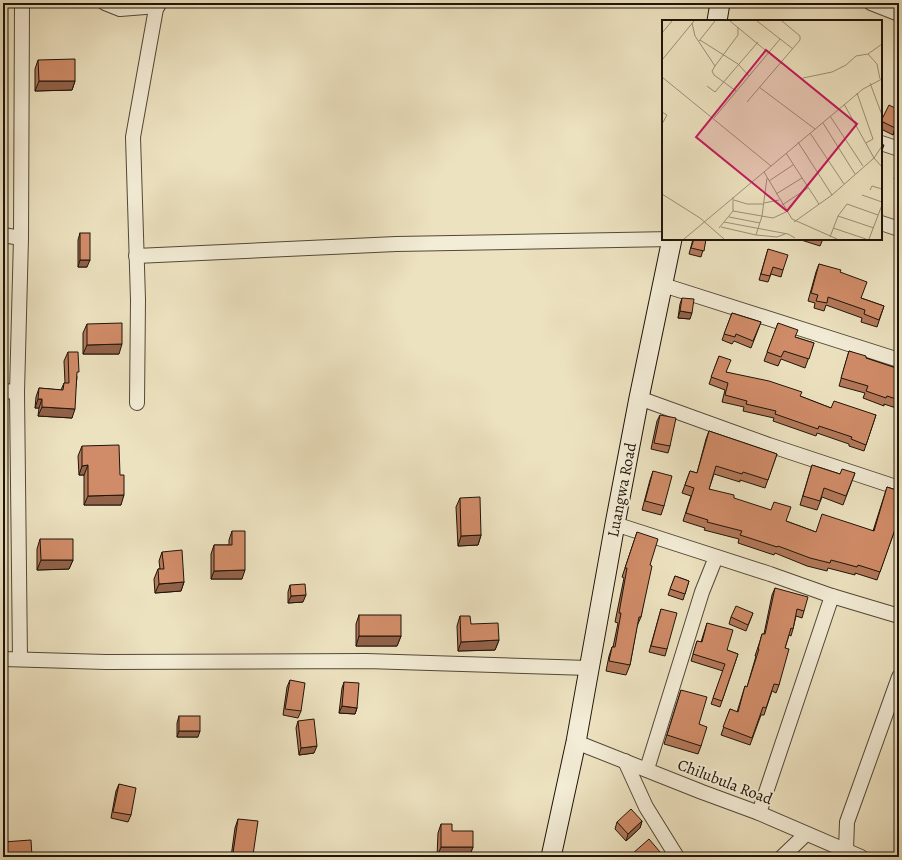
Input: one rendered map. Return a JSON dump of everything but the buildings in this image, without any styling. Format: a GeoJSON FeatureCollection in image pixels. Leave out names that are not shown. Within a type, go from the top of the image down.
{"type":"FeatureCollection","features":[{"type":"Feature","properties":{"kind":"street"},"geometry":{"type":"LineString","coordinates":[[20,659],[10,391],[21,238],[22,3]]}},
{"type":"Feature","properties":{"kind":"street"},"geometry":{"type":"LineString","coordinates":[[105,3],[120,9],[158,5],[133,137],[138,300],[136,403]]}},
{"type":"Feature","properties":{"kind":"street"},"geometry":{"type":"LineString","coordinates":[[717,20],[720,3]]}},
{"type":"Feature","properties":{"kind":"street"},"geometry":{"type":"LineString","coordinates":[[871,3],[899,14]]}},
{"type":"Feature","properties":{"kind":"street"},"geometry":{"type":"LineString","coordinates":[[882,143],[899,149]]}},
{"type":"Feature","properties":{"kind":"street"},"geometry":{"type":"LineString","coordinates":[[882,223],[899,229]]}},
{"type":"Feature","properties":{"kind":"street"},"geometry":{"type":"LineString","coordinates":[[3,235],[21,238]]}},
{"type":"Feature","properties":{"kind":"street"},"geometry":{"type":"LineString","coordinates":[[136,256],[396,244],[662,239]]}},
{"type":"Feature","properties":{"kind":"street","name":"Luangwa Road"},"geometry":{"type":"LineString","coordinates":[[551,857],[576,742],[639,398],[672,240]]}},
{"type":"Feature","properties":{"kind":"street"},"geometry":{"type":"LineString","coordinates":[[663,285],[899,360]]}},
{"type":"Feature","properties":{"kind":"street"},"geometry":{"type":"LineString","coordinates":[[639,398],[769,445],[899,488]]}},
{"type":"Feature","properties":{"kind":"street"},"geometry":{"type":"LineString","coordinates":[[615,524],[770,574],[832,596],[899,616]]}},
{"type":"Feature","properties":{"kind":"street"},"geometry":{"type":"LineString","coordinates":[[647,770],[702,592],[716,557]]}},
{"type":"Feature","properties":{"kind":"street"},"geometry":{"type":"LineString","coordinates":[[759,813],[832,596]]}},
{"type":"Feature","properties":{"kind":"street"},"geometry":{"type":"LineString","coordinates":[[3,659],[106,662],[366,661],[589,668]]}},
{"type":"Feature","properties":{"kind":"street"},"geometry":{"type":"LineString","coordinates":[[846,850],[847,822],[899,677]]}},
{"type":"Feature","properties":{"kind":"street","name":"Chilubula Road"},"geometry":{"type":"LineString","coordinates":[[576,742],[759,813],[861,857]]}},
{"type":"Feature","properties":{"kind":"street"},"geometry":{"type":"LineString","coordinates":[[625,761],[646,807],[677,857]]}},
{"type":"Feature","properties":{"kind":"street"},"geometry":{"type":"LineString","coordinates":[[782,857],[806,834]]}}]}
